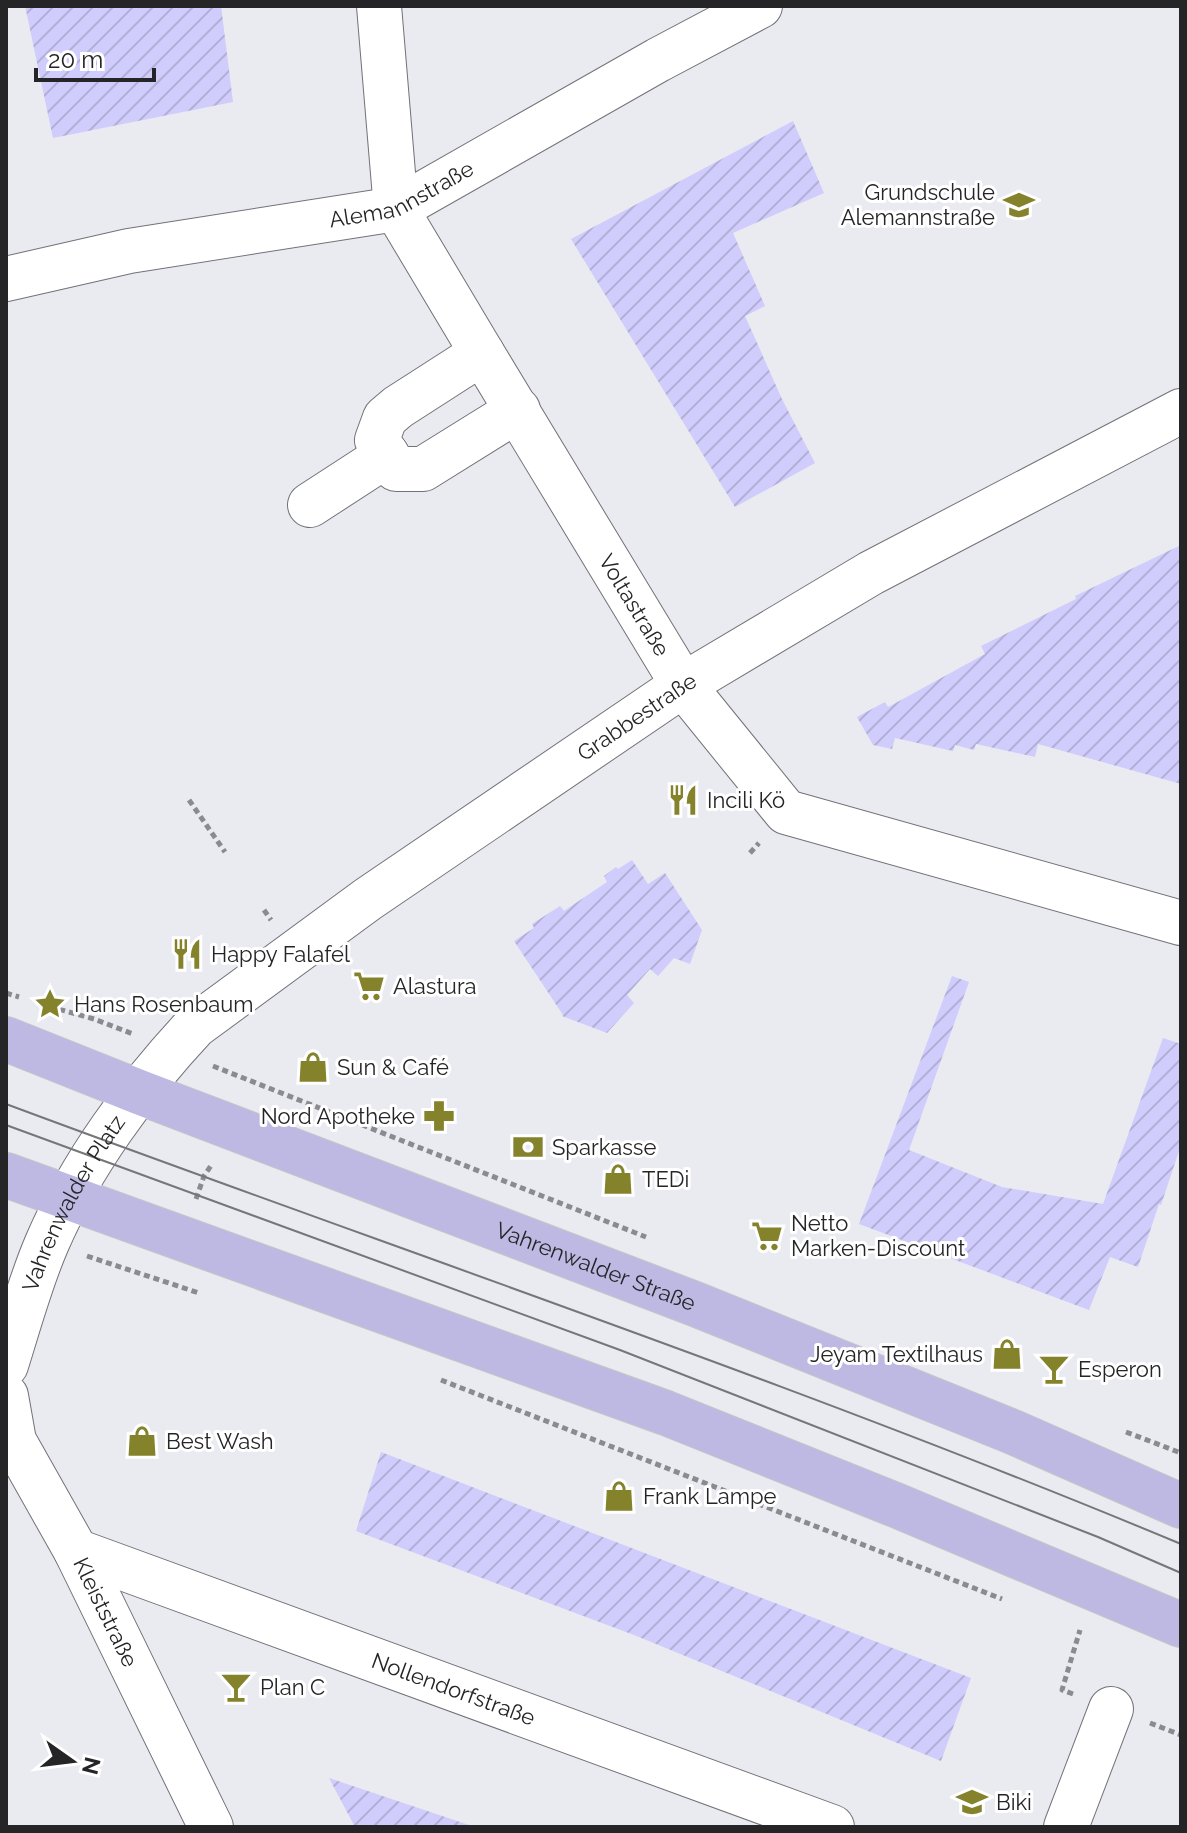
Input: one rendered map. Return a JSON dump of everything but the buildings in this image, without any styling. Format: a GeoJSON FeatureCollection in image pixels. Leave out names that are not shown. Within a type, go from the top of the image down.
{"type":"FeatureCollection","features":[{"type":"Feature","properties":{"kind":"main road","name":"Vahrenwalder Straße"},"geometry":{"type":"LineString","coordinates":[[6,1039],[709,1310],[1178,1496]]}},
{"type":"Feature","properties":{"kind":"main road"},"geometry":{"type":"LineString","coordinates":[[6,1175],[666,1413],[1181,1625]]}},
{"type":"Feature","properties":{"kind":"street","name":"Voltastraße"},"geometry":{"type":"LineString","coordinates":[[379,6],[396,209],[683,685],[786,812],[1181,923]]}},
{"type":"Feature","properties":{"kind":"street","name":"Alemannstraße"},"geometry":{"type":"LineString","coordinates":[[6,279],[129,251],[396,209],[658,60],[760,6]]}},
{"type":"Feature","properties":{"kind":"street"},"geometry":{"type":"LineString","coordinates":[[482,353],[398,407],[385,418],[377,440],[396,469],[423,469],[518,410]]}},
{"type":"Feature","properties":{"kind":"street","name":"Grabbestraße"},"geometry":{"type":"LineString","coordinates":[[139,1092],[195,1026],[368,899],[683,685],[871,573],[1181,411]]}},
{"type":"Feature","properties":{"kind":"street"},"geometry":{"type":"LineString","coordinates":[[310,505],[387,455]]}},
{"type":"Feature","properties":{"kind":"street","name":"Vahrenwalder Platz"},"geometry":{"type":"LineString","coordinates":[[6,1365],[46,1243],[69,1197],[139,1092]]}},
{"type":"Feature","properties":{"kind":"street","name":"Kleiststraße"},"geometry":{"type":"LineString","coordinates":[[6,1396],[14,1441],[76,1551],[211,1827]]}},
{"type":"Feature","properties":{"kind":"street","name":"Nollendorfstraße"},"geometry":{"type":"LineString","coordinates":[[76,1551],[832,1827]]}},
{"type":"Feature","properties":{"kind":"street"},"geometry":{"type":"LineString","coordinates":[[1066,1827],[1111,1709]]}},
{"type":"Feature","properties":{"kind":"path"},"geometry":{"type":"LineString","coordinates":[[189,800],[225,852]]}},
{"type":"Feature","properties":{"kind":"path"},"geometry":{"type":"LineString","coordinates":[[181,1238],[204,1176],[235,1129]]}},
{"type":"Feature","properties":{"kind":"path"},"geometry":{"type":"LineString","coordinates":[[609,1222],[613,1212]]}},
{"type":"Feature","properties":{"kind":"path"},"geometry":{"type":"LineString","coordinates":[[46,1243],[206,1295]]}},
{"type":"Feature","properties":{"kind":"path"},"geometry":{"type":"LineString","coordinates":[[427,1375],[1006,1601]]}},
{"type":"Feature","properties":{"kind":"path"},"geometry":{"type":"LineString","coordinates":[[1080,1630],[1062,1690],[1111,1709]]}},
{"type":"Feature","properties":{"kind":"shaded area"},"geometry":{"type":"Polygon","coordinates":[[[25,6],[221,6],[233,102],[53,138],[25,6]]]}},
{"type":"Feature","properties":{"kind":"shaded area"},"geometry":{"type":"Polygon","coordinates":[[[793,121],[824,193],[733,233],[765,306],[745,316],[815,463],[735,507],[571,239],[793,121]]]}},
{"type":"Feature","properties":{"kind":"shaded area"},"geometry":{"type":"Polygon","coordinates":[[[1181,545],[1181,784],[1038,744],[1035,757],[976,744],[974,750],[955,745],[953,751],[895,738],[892,749],[873,745],[857,717],[885,702],[888,707],[892,705],[985,654],[981,646],[1181,545]]]}},
{"type":"Feature","properties":{"kind":"shaded area"},"geometry":{"type":"Polygon","coordinates":[[[632,860],[648,884],[665,873],[702,930],[690,964],[674,958],[658,976],[650,969],[627,995],[634,1003],[607,1033],[562,1016],[514,941],[534,928],[532,924],[560,906],[564,911],[607,882],[604,876],[632,860]]]}},
{"type":"Feature","properties":{"kind":"shaded area"},"geometry":{"type":"Polygon","coordinates":[[[952,976],[969,982],[909,1150],[1002,1187],[1103,1204],[1163,1038],[1181,1044],[1181,1145],[1161,1205],[1138,1267],[1110,1257],[1089,1310],[859,1224],[952,976]]]}},
{"type":"Feature","properties":{"kind":"shaded area"},"geometry":{"type":"Polygon","coordinates":[[[381,1452],[971,1678],[941,1761],[634,1635],[356,1531],[381,1452]]]}},
{"type":"Feature","properties":{"kind":"shaded area"},"geometry":{"type":"Polygon","coordinates":[[[329,1778],[475,1827],[355,1827],[329,1778]]]}},
{"type":"Feature","properties":{"kind":"tram line"},"geometry":{"type":"LineString","coordinates":[[6,1104],[890,1428],[1181,1544]]}},
{"type":"Feature","properties":{"kind":"tram line"},"geometry":{"type":"LineString","coordinates":[[6,1125],[620,1350],[1098,1537],[1181,1573]]}},
{"type":"Feature","properties":{"kind":"place","name":"Grundschule Alemannstraße"},"geometry":{"type":"Point","coordinates":[1019,205]}},
{"type":"Feature","properties":{"kind":"place","name":"Incili Kö"},"geometry":{"type":"Point","coordinates":[683,800]}},
{"type":"Feature","properties":{"kind":"place","name":"Happy Falafel"},"geometry":{"type":"Point","coordinates":[187,954]}},
{"type":"Feature","properties":{"kind":"place","name":"Alastura"},"geometry":{"type":"Point","coordinates":[369,986]}},
{"type":"Feature","properties":{"kind":"place","name":"Hans Rosenbaum"},"geometry":{"type":"Point","coordinates":[50,1004]}},
{"type":"Feature","properties":{"kind":"place","name":"Sun & Café"},"geometry":{"type":"Point","coordinates":[313,1067]}},
{"type":"Feature","properties":{"kind":"place","name":"Nord Apotheke"},"geometry":{"type":"Point","coordinates":[439,1116]}},
{"type":"Feature","properties":{"kind":"place","name":"Sparkasse"},"geometry":{"type":"Point","coordinates":[528,1147]}},
{"type":"Feature","properties":{"kind":"place","name":"TEDi"},"geometry":{"type":"Point","coordinates":[618,1179]}},
{"type":"Feature","properties":{"kind":"place","name":"Netto Marken-Discount"},"geometry":{"type":"Point","coordinates":[767,1236]}},
{"type":"Feature","properties":{"kind":"place","name":"Jeyam Textilhaus"},"geometry":{"type":"Point","coordinates":[1007,1354]}},
{"type":"Feature","properties":{"kind":"place","name":"Esperon"},"geometry":{"type":"Point","coordinates":[1054,1369]}},
{"type":"Feature","properties":{"kind":"place","name":"Best Wash"},"geometry":{"type":"Point","coordinates":[142,1441]}},
{"type":"Feature","properties":{"kind":"place","name":"Frank Lampe"},"geometry":{"type":"Point","coordinates":[619,1496]}},
{"type":"Feature","properties":{"kind":"place","name":"Plan C"},"geometry":{"type":"Point","coordinates":[236,1687]}},
{"type":"Feature","properties":{"kind":"place","name":"Biki"},"geometry":{"type":"Point","coordinates":[972,1802]}}]}
